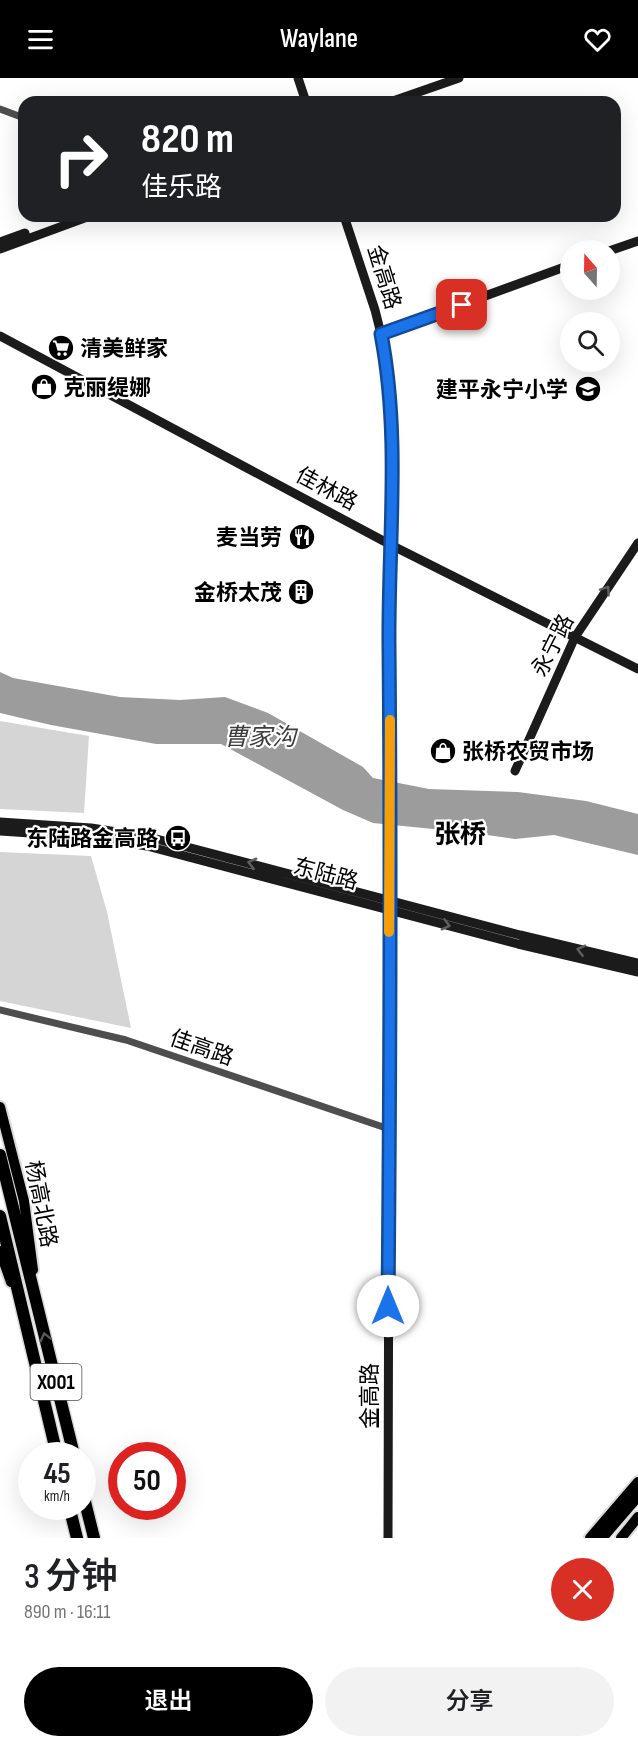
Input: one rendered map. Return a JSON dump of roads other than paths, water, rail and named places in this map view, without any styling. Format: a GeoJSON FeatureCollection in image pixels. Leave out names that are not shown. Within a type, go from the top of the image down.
{"type":"FeatureCollection","features":[{"type":"Feature","properties":{"kind":"highway","name":"杨高北路"},"geometry":{"type":"LineString","coordinates":[[0,1155],[71,1442]]}},
{"type":"Feature","properties":{"kind":"highway","name":"杨高北路"},"geometry":{"type":"LineString","coordinates":[[0,1216],[54,1442]]}},
{"type":"Feature","properties":{"kind":"highway"},"geometry":{"type":"LineString","coordinates":[[601,1538],[638,1495]]}},
{"type":"Feature","properties":{"kind":"highway"},"geometry":{"type":"LineString","coordinates":[[611,1538],[638,1505]]}},
{"type":"Feature","properties":{"kind":"highway"},"geometry":{"type":"LineString","coordinates":[[72,1520],[77,1538]]}},
{"type":"Feature","properties":{"kind":"highway"},"geometry":{"type":"LineString","coordinates":[[90,1520],[94,1538]]}},
{"type":"Feature","properties":{"kind":"main road"},"geometry":{"type":"LineString","coordinates":[[298,78],[304,96]]}},
{"type":"Feature","properties":{"kind":"main road"},"geometry":{"type":"LineString","coordinates":[[407,96],[459,78]]}},
{"type":"Feature","properties":{"kind":"main road"},"geometry":{"type":"LineString","coordinates":[[0,242],[55,222]]}},
{"type":"Feature","properties":{"kind":"main road"},"geometry":{"type":"LineString","coordinates":[[0,249],[74,222]]}},
{"type":"Feature","properties":{"kind":"main road","name":"金高路"},"geometry":{"type":"LineString","coordinates":[[346,222],[372,299],[381,334],[389,392],[394,464],[389,601],[388,1538]]}},
{"type":"Feature","properties":{"kind":"main road"},"geometry":{"type":"LineString","coordinates":[[620,247],[638,241]]}},
{"type":"Feature","properties":{"kind":"main road"},"geometry":{"type":"LineString","coordinates":[[381,334],[560,269]]}},
{"type":"Feature","properties":{"kind":"main road","name":"佳林路"},"geometry":{"type":"LineString","coordinates":[[0,336],[391,545],[638,669]]}},
{"type":"Feature","properties":{"kind":"main road","name":"永宁路"},"geometry":{"type":"LineString","coordinates":[[515,771],[575,637],[638,543]]}},
{"type":"Feature","properties":{"kind":"main road","name":"东陆路"},"geometry":{"type":"LineString","coordinates":[[0,822],[82,827],[149,837],[390,905],[518,944],[638,972]]}},
{"type":"Feature","properties":{"kind":"main road","name":"东陆路"},"geometry":{"type":"LineString","coordinates":[[0,831],[90,837],[147,846],[638,963]]}},
{"type":"Feature","properties":{"kind":"main road","name":"杨高北路"},"geometry":{"type":"LineString","coordinates":[[0,1107],[24,1201],[38,1309]]}},
{"type":"Feature","properties":{"kind":"main road","name":"杨高北路"},"geometry":{"type":"LineString","coordinates":[[0,1251],[22,1312]]}},
{"type":"Feature","properties":{"kind":"main road"},"geometry":{"type":"LineString","coordinates":[[590,1538],[638,1482]]}},
{"type":"Feature","properties":{"kind":"main road"},"geometry":{"type":"LineString","coordinates":[[621,1538],[638,1517]]}},
{"type":"Feature","properties":{"kind":"street"},"geometry":{"type":"LineString","coordinates":[[0,109],[18,116]]}},
{"type":"Feature","properties":{"kind":"street","name":"佳高路"},"geometry":{"type":"LineString","coordinates":[[0,1010],[126,1040],[389,1129]]}},
{"type":"Feature","properties":{"kind":"water","name":"曹家沟"},"geometry":{"type":"Polygon","coordinates":[[[0,672],[13,678],[120,697],[180,700],[225,697],[268,713],[363,767],[373,778],[429,789],[518,792],[586,801],[638,814],[638,855],[554,835],[515,839],[373,823],[343,810],[221,744],[156,744],[51,725],[0,713],[0,672]]]}},
{"type":"Feature","properties":{"kind":"place","name":"清美鲜家"},"geometry":{"type":"Point","coordinates":[61,348]}},
{"type":"Feature","properties":{"kind":"place","name":"克丽缇娜"},"geometry":{"type":"Point","coordinates":[44,387]}},
{"type":"Feature","properties":{"kind":"place","name":"建平永宁小学"},"geometry":{"type":"Point","coordinates":[588,389]}},
{"type":"Feature","properties":{"kind":"place","name":"麦当劳"},"geometry":{"type":"Point","coordinates":[302,537]}},
{"type":"Feature","properties":{"kind":"place","name":"金桥太茂"},"geometry":{"type":"Point","coordinates":[301,592]}},
{"type":"Feature","properties":{"kind":"place","name":"张桥农贸市场"},"geometry":{"type":"Point","coordinates":[443,751]}},
{"type":"Feature","properties":{"kind":"place","name":"东陆路金高路"},"geometry":{"type":"Point","coordinates":[178,838]}},
{"type":"Feature","properties":{"kind":"district","name":"张桥"},"geometry":{"type":"Point","coordinates":[460,834]}}]}
